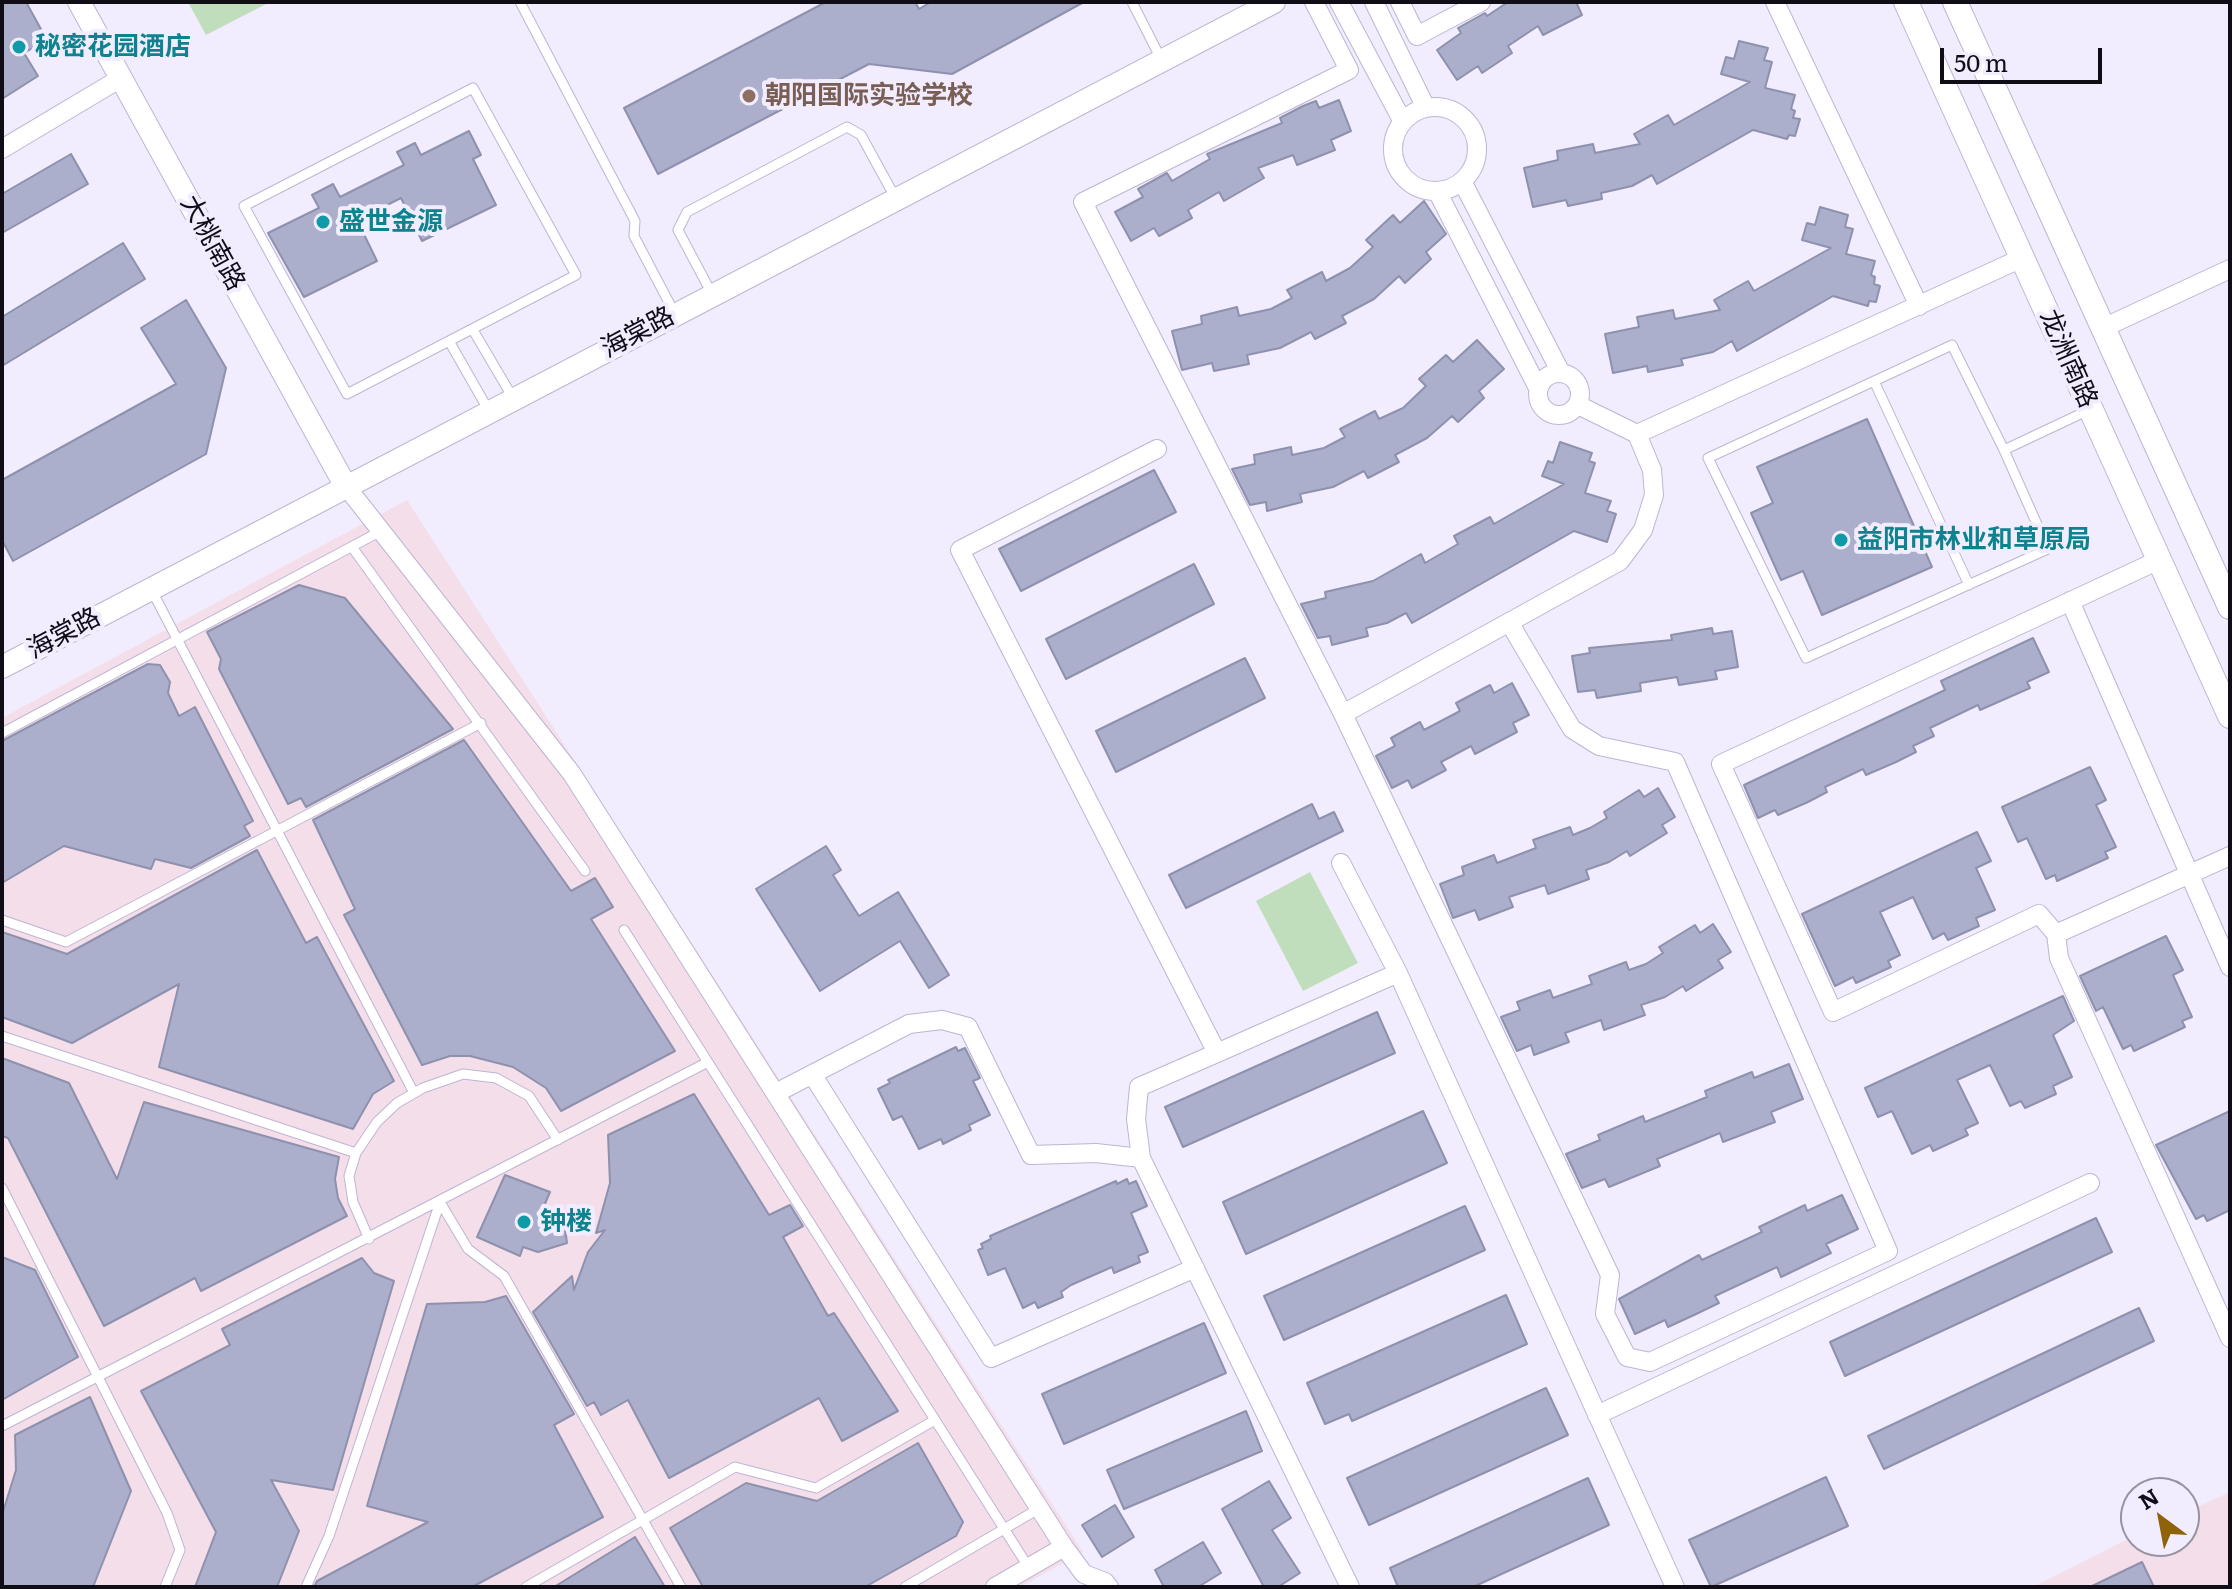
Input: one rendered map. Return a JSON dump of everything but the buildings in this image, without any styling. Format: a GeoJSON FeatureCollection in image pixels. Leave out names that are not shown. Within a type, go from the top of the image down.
{"type":"FeatureCollection","features":[{"type":"Feature","properties":{"kind":"main road","name":"龙洲南路"},"geometry":{"type":"LineString","coordinates":[[1906,2],[2230,716]]}},
{"type":"Feature","properties":{"kind":"main road","name":"龙洲南路"},"geometry":{"type":"LineString","coordinates":[[1955,2],[2230,607]]}},
{"type":"Feature","properties":{"kind":"street","name":"大桃南路"},"geometry":{"type":"LineString","coordinates":[[79,2],[345,485]]}},
{"type":"Feature","properties":{"kind":"street","name":"海棠路"},"geometry":{"type":"LineString","coordinates":[[2,667],[1274,2]]}},
{"type":"Feature","properties":{"kind":"street"},"geometry":{"type":"LineString","coordinates":[[1314,2],[1349,70]]}},
{"type":"Feature","properties":{"kind":"street"},"geometry":{"type":"LineString","coordinates":[[1339,2],[1403,122]]}},
{"type":"Feature","properties":{"kind":"street"},"geometry":{"type":"LineString","coordinates":[[1374,2],[1426,108]]}},
{"type":"Feature","properties":{"kind":"street"},"geometry":{"type":"LineString","coordinates":[[1400,2],[1417,36]]}},
{"type":"Feature","properties":{"kind":"street"},"geometry":{"type":"LineString","coordinates":[[1481,2],[1083,202],[1343,714],[1610,1275],[1605,1314],[1627,1357],[1650,1362],[1888,1251],[1675,762],[1599,746],[1572,729],[1509,622]]}},
{"type":"Feature","properties":{"kind":"street"},"geometry":{"type":"LineString","coordinates":[[1775,2],[1919,306]]}},
{"type":"Feature","properties":{"kind":"street"},"geometry":{"type":"LineString","coordinates":[[2,149],[121,78]]}},
{"type":"Feature","properties":{"kind":"street"},"geometry":{"type":"LineString","coordinates":[[1426,108],[1453,111],[1472,131],[1476,157],[1462,181],[1437,191],[1410,184],[1394,162],[1395,134],[1403,122],[1426,108]]}},
{"type":"Feature","properties":{"kind":"street"},"geometry":{"type":"LineString","coordinates":[[1462,181],[1561,373],[1578,384],[1578,405]]}},
{"type":"Feature","properties":{"kind":"street"},"geometry":{"type":"LineString","coordinates":[[1437,191],[1538,388],[1539,401],[1554,415],[1567,414],[1578,405]]}},
{"type":"Feature","properties":{"kind":"street"},"geometry":{"type":"LineString","coordinates":[[1637,434],[2022,258]]}},
{"type":"Feature","properties":{"kind":"street"},"geometry":{"type":"LineString","coordinates":[[2103,328],[2230,269]]}},
{"type":"Feature","properties":{"kind":"street"},"geometry":{"type":"LineString","coordinates":[[1538,388],[1547,377],[1561,373]]}},
{"type":"Feature","properties":{"kind":"street"},"geometry":{"type":"LineString","coordinates":[[1343,714],[1620,561],[1643,530],[1654,495],[1652,470],[1637,434],[1578,405]]}},
{"type":"Feature","properties":{"kind":"street"},"geometry":{"type":"LineString","coordinates":[[1157,449],[960,550],[1217,1053]]}},
{"type":"Feature","properties":{"kind":"street"},"geometry":{"type":"LineString","coordinates":[[345,485],[572,774],[1064,1547],[1084,1574],[1105,1582],[1109,1587]]}},
{"type":"Feature","properties":{"kind":"street"},"geometry":{"type":"LineString","coordinates":[[2159,560],[1721,764],[1833,1012],[2039,914],[2056,934],[2059,958],[2230,1338]]}},
{"type":"Feature","properties":{"kind":"street"},"geometry":{"type":"LineString","coordinates":[[2070,601],[2230,967]]}},
{"type":"Feature","properties":{"kind":"street"},"geometry":{"type":"LineString","coordinates":[[2056,934],[2230,856]]}},
{"type":"Feature","properties":{"kind":"street"},"geometry":{"type":"LineString","coordinates":[[1341,863],[1398,973],[1675,1587]]}},
{"type":"Feature","properties":{"kind":"street"},"geometry":{"type":"LineString","coordinates":[[1350,1587],[1141,1158],[1136,1119],[1139,1087],[1398,973]]}},
{"type":"Feature","properties":{"kind":"street"},"geometry":{"type":"LineString","coordinates":[[776,1093],[909,1024],[942,1020],[968,1027],[1031,1155],[1096,1153],[1141,1158]]}},
{"type":"Feature","properties":{"kind":"street"},"geometry":{"type":"LineString","coordinates":[[812,1074],[991,1358],[1195,1268]]}},
{"type":"Feature","properties":{"kind":"street"},"geometry":{"type":"LineString","coordinates":[[1597,1415],[2090,1183]]}},
{"type":"Feature","properties":{"kind":"street"},"geometry":{"type":"LineString","coordinates":[[995,1587],[1064,1547]]}},
{"type":"Feature","properties":{"kind":"lane"},"geometry":{"type":"LineString","coordinates":[[520,2],[635,221],[634,236],[675,314]]}},
{"type":"Feature","properties":{"kind":"lane"},"geometry":{"type":"LineString","coordinates":[[1132,2],[1162,60]]}},
{"type":"Feature","properties":{"kind":"lane"},"geometry":{"type":"LineString","coordinates":[[473,88],[576,275],[449,341],[347,394],[244,206],[473,88]]}},
{"type":"Feature","properties":{"kind":"lane"},"geometry":{"type":"LineString","coordinates":[[712,294],[678,230],[687,212],[847,127],[861,135],[896,199]]}},
{"type":"Feature","properties":{"kind":"lane"},"geometry":{"type":"LineString","coordinates":[[473,330],[513,398]]}},
{"type":"Feature","properties":{"kind":"lane"},"geometry":{"type":"LineString","coordinates":[[449,341],[489,411]]}},
{"type":"Feature","properties":{"kind":"lane"},"geometry":{"type":"LineString","coordinates":[[1952,345],[2004,450],[2048,549],[1806,658],[1708,458],[1952,345]]}},
{"type":"Feature","properties":{"kind":"lane"},"geometry":{"type":"LineString","coordinates":[[1874,381],[1969,585]]}},
{"type":"Feature","properties":{"kind":"lane"},"geometry":{"type":"LineString","coordinates":[[2004,450],[2091,409]]}},
{"type":"Feature","properties":{"kind":"lane"},"geometry":{"type":"LineString","coordinates":[[2,733],[381,531]]}},
{"type":"Feature","properties":{"kind":"lane"},"geometry":{"type":"LineString","coordinates":[[352,547],[585,871]]}},
{"type":"Feature","properties":{"kind":"lane"},"geometry":{"type":"LineString","coordinates":[[151,588],[414,1093]]}},
{"type":"Feature","properties":{"kind":"lane"},"geometry":{"type":"LineString","coordinates":[[2,920],[66,942],[481,723]]}},
{"type":"Feature","properties":{"kind":"lane"},"geometry":{"type":"LineString","coordinates":[[624,930],[1029,1568]]}},
{"type":"Feature","properties":{"kind":"lane"},"geometry":{"type":"LineString","coordinates":[[2,1036],[356,1153]]}},
{"type":"Feature","properties":{"kind":"lane"},"geometry":{"type":"LineString","coordinates":[[2,1426],[708,1062]]}},
{"type":"Feature","properties":{"kind":"lane"},"geometry":{"type":"LineString","coordinates":[[369,1239],[353,1202],[349,1176],[356,1153],[377,1122],[414,1093],[463,1074],[496,1078],[529,1096],[558,1140]]}},
{"type":"Feature","properties":{"kind":"lane"},"geometry":{"type":"LineString","coordinates":[[2,1188],[167,1513],[180,1550],[165,1587]]}},
{"type":"Feature","properties":{"kind":"lane"},"geometry":{"type":"LineString","coordinates":[[440,1202],[468,1249],[504,1276],[681,1587]]}},
{"type":"Feature","properties":{"kind":"lane"},"geometry":{"type":"LineString","coordinates":[[306,1587],[329,1536],[440,1202]]}},
{"type":"Feature","properties":{"kind":"lane"},"geometry":{"type":"LineString","coordinates":[[526,1587],[735,1467],[816,1488],[935,1420]]}},
{"type":"Feature","properties":{"kind":"lane"},"geometry":{"type":"LineString","coordinates":[[905,1587],[1040,1508]]}},
{"type":"Feature","properties":{"kind":"shaded area"},"geometry":{"type":"Polygon","coordinates":[[[407,500],[1083,1552],[1020,1587],[2,1587],[2,718],[407,500]]]}},
{"type":"Feature","properties":{"kind":"shaded area"},"geometry":{"type":"Polygon","coordinates":[[[2230,1492],[2230,1587],[2033,1587],[2120,1543],[2120,1557],[2200,1557],[2200,1506],[2230,1492]]]}},
{"type":"Feature","properties":{"kind":"green space"},"geometry":{"type":"Polygon","coordinates":[[[188,2],[270,2],[206,35],[188,2]]]}},
{"type":"Feature","properties":{"kind":"green space"},"geometry":{"type":"Polygon","coordinates":[[[1310,872],[1358,963],[1303,991],[1256,901],[1310,872]]]}},
{"type":"Feature","properties":{"kind":"place","name":"秘密花园酒店"},"geometry":{"type":"Point","coordinates":[19,47]}},
{"type":"Feature","properties":{"kind":"place","name":"朝阳国际实验学校"},"geometry":{"type":"Point","coordinates":[749,96]}},
{"type":"Feature","properties":{"kind":"place","name":"盛世金源"},"geometry":{"type":"Point","coordinates":[323,222]}},
{"type":"Feature","properties":{"kind":"place","name":"益阳市林业和草原局"},"geometry":{"type":"Point","coordinates":[1841,540]}},
{"type":"Feature","properties":{"kind":"place","name":"钟楼"},"geometry":{"type":"Point","coordinates":[524,1222]}}]}
